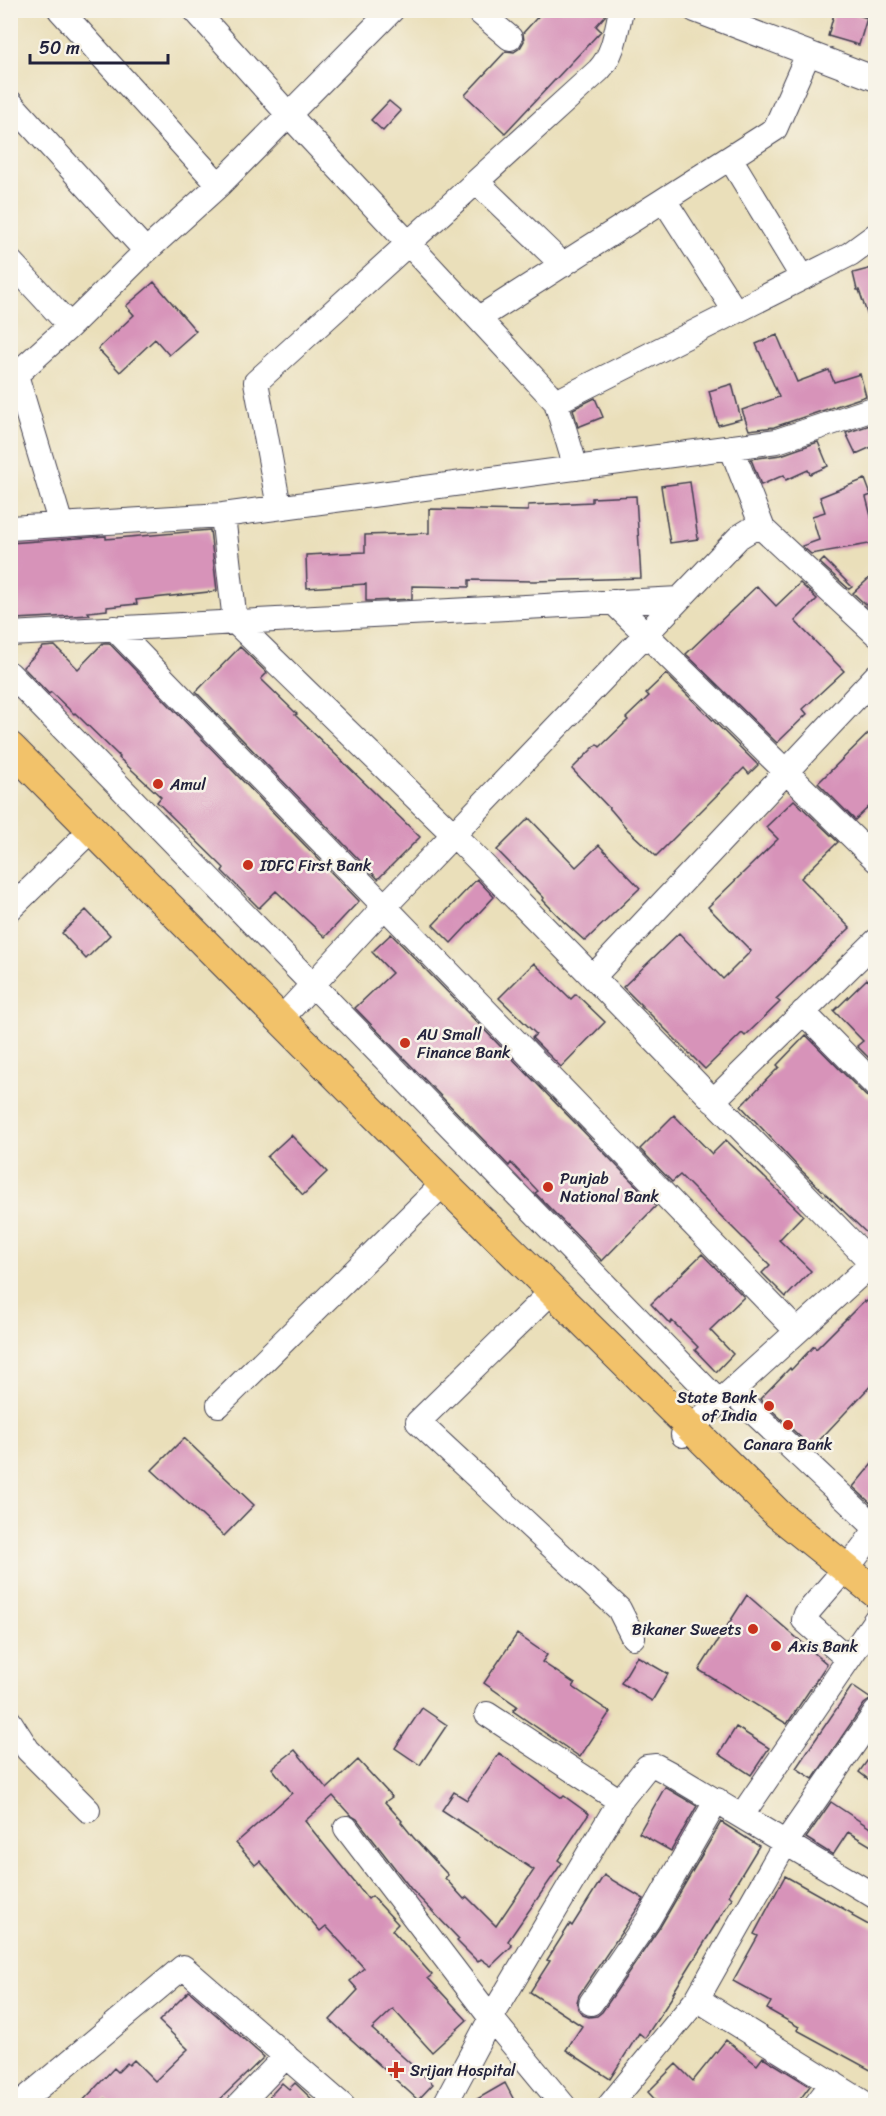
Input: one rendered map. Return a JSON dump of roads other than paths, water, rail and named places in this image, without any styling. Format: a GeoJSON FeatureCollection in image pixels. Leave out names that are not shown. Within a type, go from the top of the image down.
{"type":"FeatureCollection","features":[{"type":"Feature","properties":{"kind":"main road"},"geometry":{"type":"LineString","coordinates":[[10,747],[88,832],[543,1300],[778,1514],[876,1608]]}},
{"type":"Feature","properties":{"kind":"main road"},"geometry":{"type":"LineString","coordinates":[[10,763],[88,832],[280,1019],[687,1432]]}},
{"type":"Feature","properties":{"kind":"main road"},"geometry":{"type":"LineString","coordinates":[[842,1574],[876,1593]]}},
{"type":"Feature","properties":{"kind":"street"},"geometry":{"type":"LineString","coordinates":[[60,10],[219,185]]}},
{"type":"Feature","properties":{"kind":"street"},"geometry":{"type":"LineString","coordinates":[[195,10],[288,114],[556,402],[576,468]]}},
{"type":"Feature","properties":{"kind":"street"},"geometry":{"type":"LineString","coordinates":[[61,525],[13,377],[219,185],[392,10]]}},
{"type":"Feature","properties":{"kind":"street"},"geometry":{"type":"LineString","coordinates":[[477,10],[510,38]]}},
{"type":"Feature","properties":{"kind":"street"},"geometry":{"type":"LineString","coordinates":[[279,507],[256,382],[605,64],[612,50],[621,10]]}},
{"type":"Feature","properties":{"kind":"street"},"geometry":{"type":"LineString","coordinates":[[695,10],[876,80]]}},
{"type":"Feature","properties":{"kind":"street"},"geometry":{"type":"LineString","coordinates":[[479,318],[775,129],[808,54]]}},
{"type":"Feature","properties":{"kind":"street"},"geometry":{"type":"LineString","coordinates":[[10,102],[146,251]]}},
{"type":"Feature","properties":{"kind":"street"},"geometry":{"type":"LineString","coordinates":[[730,158],[803,278]]}},
{"type":"Feature","properties":{"kind":"street"},"geometry":{"type":"LineString","coordinates":[[477,182],[562,265]]}},
{"type":"Feature","properties":{"kind":"street"},"geometry":{"type":"LineString","coordinates":[[664,200],[735,312]]}},
{"type":"Feature","properties":{"kind":"street"},"geometry":{"type":"LineString","coordinates":[[556,402],[850,254],[876,235]]}},
{"type":"Feature","properties":{"kind":"street"},"geometry":{"type":"LineString","coordinates":[[10,261],[70,326]]}},
{"type":"Feature","properties":{"kind":"street"},"geometry":{"type":"LineString","coordinates":[[10,528],[223,515],[777,441],[876,408]]}},
{"type":"Feature","properties":{"kind":"street"},"geometry":{"type":"LineString","coordinates":[[731,447],[763,529],[876,634]]}},
{"type":"Feature","properties":{"kind":"street"},"geometry":{"type":"LineString","coordinates":[[223,515],[235,622],[453,834],[713,1101],[874,1261],[687,1432]]}},
{"type":"Feature","properties":{"kind":"street"},"geometry":{"type":"LineString","coordinates":[[280,1019],[453,834],[739,537],[752,529],[763,529]]}},
{"type":"Feature","properties":{"kind":"street"},"geometry":{"type":"LineString","coordinates":[[10,634],[679,599]]}},
{"type":"Feature","properties":{"kind":"street"},"geometry":{"type":"LineString","coordinates":[[613,602],[876,860]]}},
{"type":"Feature","properties":{"kind":"street"},"geometry":{"type":"LineString","coordinates":[[114,628],[796,1331]]}},
{"type":"Feature","properties":{"kind":"street"},"geometry":{"type":"LineString","coordinates":[[10,674],[313,986],[726,1398],[876,1529],[842,1574],[806,1614],[804,1620],[848,1659]]}},
{"type":"Feature","properties":{"kind":"street"},"geometry":{"type":"LineString","coordinates":[[593,977],[876,676]]}},
{"type":"Feature","properties":{"kind":"street"},"geometry":{"type":"LineString","coordinates":[[10,909],[88,832]]}},
{"type":"Feature","properties":{"kind":"street"},"geometry":{"type":"LineString","coordinates":[[713,1101],[876,941]]}},
{"type":"Feature","properties":{"kind":"street"},"geometry":{"type":"LineString","coordinates":[[803,1012],[876,1086]]}},
{"type":"Feature","properties":{"kind":"street"},"geometry":{"type":"LineString","coordinates":[[219,1405],[436,1191]]}},
{"type":"Feature","properties":{"kind":"street"},"geometry":{"type":"LineString","coordinates":[[543,1300],[418,1422],[620,1609],[633,1636]]}},
{"type":"Feature","properties":{"kind":"street"},"geometry":{"type":"LineString","coordinates":[[742,1815],[876,1619]]}},
{"type":"Feature","properties":{"kind":"street"},"geometry":{"type":"LineString","coordinates":[[609,2106],[697,1999],[786,1842],[876,1712]]}},
{"type":"Feature","properties":{"kind":"street"},"geometry":{"type":"LineString","coordinates":[[487,1714],[620,1801]]}},
{"type":"Feature","properties":{"kind":"street"},"geometry":{"type":"LineString","coordinates":[[10,1722],[28,1750],[88,1810]]}},
{"type":"Feature","properties":{"kind":"street"},"geometry":{"type":"LineString","coordinates":[[444,2106],[491,2018],[620,1801],[647,1767],[656,1766],[717,1800],[876,1897]]}},
{"type":"Feature","properties":{"kind":"street"},"geometry":{"type":"LineString","coordinates":[[591,2003],[648,1920],[717,1800]]}},
{"type":"Feature","properties":{"kind":"street"},"geometry":{"type":"LineString","coordinates":[[346,1828],[491,2018],[564,2106]]}},
{"type":"Feature","properties":{"kind":"street"},"geometry":{"type":"LineString","coordinates":[[17,2106],[183,1967],[343,2106]]}},
{"type":"Feature","properties":{"kind":"street"},"geometry":{"type":"LineString","coordinates":[[697,1999],[869,2106]]}},
{"type":"Feature","properties":{"kind":"street"},"geometry":{"type":"LineString","coordinates":[[238,2106],[286,2056]]}},
{"type":"Feature","properties":{"kind":"street"},"geometry":{"type":"LineString","coordinates":[[815,2106],[833,2083]]}},
{"type":"Feature","properties":{"kind":"place","name":"Amul"},"geometry":{"type":"Point","coordinates":[158,784]}},
{"type":"Feature","properties":{"kind":"place","name":"IDFC First Bank"},"geometry":{"type":"Point","coordinates":[248,865]}},
{"type":"Feature","properties":{"kind":"place","name":"AU Small Finance Bank"},"geometry":{"type":"Point","coordinates":[405,1043]}},
{"type":"Feature","properties":{"kind":"place","name":"Punjab National Bank"},"geometry":{"type":"Point","coordinates":[548,1187]}},
{"type":"Feature","properties":{"kind":"place","name":"State Bank of India"},"geometry":{"type":"Point","coordinates":[769,1406]}},
{"type":"Feature","properties":{"kind":"place","name":"Canara Bank"},"geometry":{"type":"Point","coordinates":[788,1425]}},
{"type":"Feature","properties":{"kind":"place","name":"Bikaner Sweets"},"geometry":{"type":"Point","coordinates":[753,1629]}},
{"type":"Feature","properties":{"kind":"place","name":"Axis Bank"},"geometry":{"type":"Point","coordinates":[776,1646]}},
{"type":"Feature","properties":{"kind":"place","name":"Srijan Hospital"},"geometry":{"type":"Point","coordinates":[396,2070]}}]}
